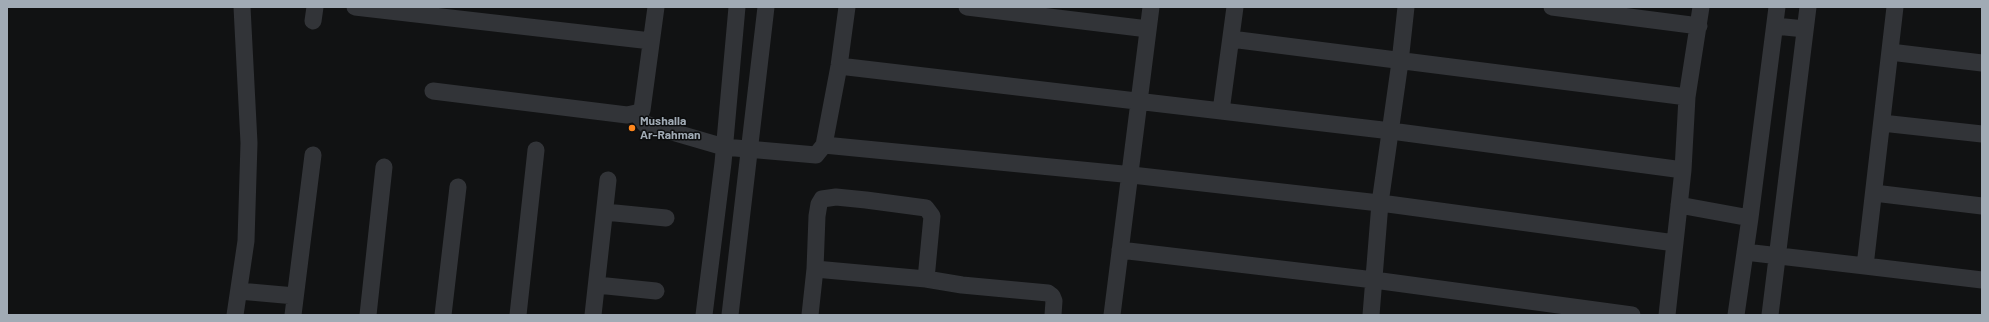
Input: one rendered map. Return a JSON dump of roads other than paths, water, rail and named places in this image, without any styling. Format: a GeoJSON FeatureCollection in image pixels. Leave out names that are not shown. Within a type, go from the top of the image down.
{"type":"FeatureCollection","features":[{"type":"Feature","properties":{"kind":"street"},"geometry":{"type":"LineString","coordinates":[[235,315],[246,242],[249,143],[242,7]]}},
{"type":"Feature","properties":{"kind":"street"},"geometry":{"type":"LineString","coordinates":[[356,7],[651,41]]}},
{"type":"Feature","properties":{"kind":"street"},"geometry":{"type":"LineString","coordinates":[[433,91],[626,115],[636,113],[642,110],[656,7]]}},
{"type":"Feature","properties":{"kind":"street"},"geometry":{"type":"LineString","coordinates":[[704,315],[720,187],[737,7]]}},
{"type":"Feature","properties":{"kind":"street"},"geometry":{"type":"LineString","coordinates":[[730,315],[746,189],[766,7]]}},
{"type":"Feature","properties":{"kind":"street"},"geometry":{"type":"LineString","coordinates":[[636,113],[645,124],[723,155],[750,148],[816,155],[824,145],[840,66],[847,7]]}},
{"type":"Feature","properties":{"kind":"street"},"geometry":{"type":"LineString","coordinates":[[967,7],[1148,29]]}},
{"type":"Feature","properties":{"kind":"street"},"geometry":{"type":"LineString","coordinates":[[1112,315],[1151,7]]}},
{"type":"Feature","properties":{"kind":"street"},"geometry":{"type":"LineString","coordinates":[[1221,111],[1235,7]]}},
{"type":"Feature","properties":{"kind":"street"},"geometry":{"type":"LineString","coordinates":[[1371,315],[1380,203],[1391,131],[1406,7]]}},
{"type":"Feature","properties":{"kind":"street"},"geometry":{"type":"LineString","coordinates":[[1552,7],[1699,26]]}},
{"type":"Feature","properties":{"kind":"street"},"geometry":{"type":"LineString","coordinates":[[1667,315],[1683,170],[1687,97],[1701,7]]}},
{"type":"Feature","properties":{"kind":"street"},"geometry":{"type":"LineString","coordinates":[[1736,315],[1777,7]]}},
{"type":"Feature","properties":{"kind":"street"},"geometry":{"type":"LineString","coordinates":[[1770,315],[1808,7]]}},
{"type":"Feature","properties":{"kind":"street"},"geometry":{"type":"LineString","coordinates":[[1865,266],[1895,7]]}},
{"type":"Feature","properties":{"kind":"street"},"geometry":{"type":"LineString","coordinates":[[1775,26],[1805,29]]}},
{"type":"Feature","properties":{"kind":"street"},"geometry":{"type":"LineString","coordinates":[[1231,40],[1687,97]]}},
{"type":"Feature","properties":{"kind":"street"},"geometry":{"type":"LineString","coordinates":[[1890,52],[1982,62]]}},
{"type":"Feature","properties":{"kind":"street"},"geometry":{"type":"LineString","coordinates":[[840,66],[1391,131],[1683,170]]}},
{"type":"Feature","properties":{"kind":"street"},"geometry":{"type":"LineString","coordinates":[[1882,122],[1982,134]]}},
{"type":"Feature","properties":{"kind":"street"},"geometry":{"type":"LineString","coordinates":[[824,145],[1130,175],[1380,203],[1675,243]]}},
{"type":"Feature","properties":{"kind":"street"},"geometry":{"type":"LineString","coordinates":[[518,315],[536,150]]}},
{"type":"Feature","properties":{"kind":"street"},"geometry":{"type":"LineString","coordinates":[[293,315],[313,155]]}},
{"type":"Feature","properties":{"kind":"street"},"geometry":{"type":"LineString","coordinates":[[368,315],[384,167]]}},
{"type":"Feature","properties":{"kind":"street"},"geometry":{"type":"LineString","coordinates":[[593,315],[608,180]]}},
{"type":"Feature","properties":{"kind":"street"},"geometry":{"type":"LineString","coordinates":[[443,315],[458,187]]}},
{"type":"Feature","properties":{"kind":"street"},"geometry":{"type":"LineString","coordinates":[[1874,193],[1982,206]]}},
{"type":"Feature","properties":{"kind":"street"},"geometry":{"type":"LineString","coordinates":[[810,315],[815,269],[817,216],[819,204],[822,199],[836,197],[926,208],[930,212],[926,279]]}},
{"type":"Feature","properties":{"kind":"street"},"geometry":{"type":"LineString","coordinates":[[1679,206],[1750,218]]}},
{"type":"Feature","properties":{"kind":"street"},"geometry":{"type":"LineString","coordinates":[[605,212],[666,218]]}},
{"type":"Feature","properties":{"kind":"street"},"geometry":{"type":"LineString","coordinates":[[1120,250],[1374,280],[1632,315]]}},
{"type":"Feature","properties":{"kind":"street"},"geometry":{"type":"LineString","coordinates":[[1745,252],[1777,257],[1982,280]]}},
{"type":"Feature","properties":{"kind":"street"},"geometry":{"type":"LineString","coordinates":[[815,269],[926,279],[962,285],[1048,293],[1052,296],[1054,301],[1053,315]]}},
{"type":"Feature","properties":{"kind":"street"},"geometry":{"type":"LineString","coordinates":[[597,285],[656,291]]}},
{"type":"Feature","properties":{"kind":"street"},"geometry":{"type":"LineString","coordinates":[[238,291],[295,296]]}},
{"type":"Feature","properties":{"kind":"place","name":"Mushalla Ar-Rahman"},"geometry":{"type":"Point","coordinates":[632,128]}}]}
